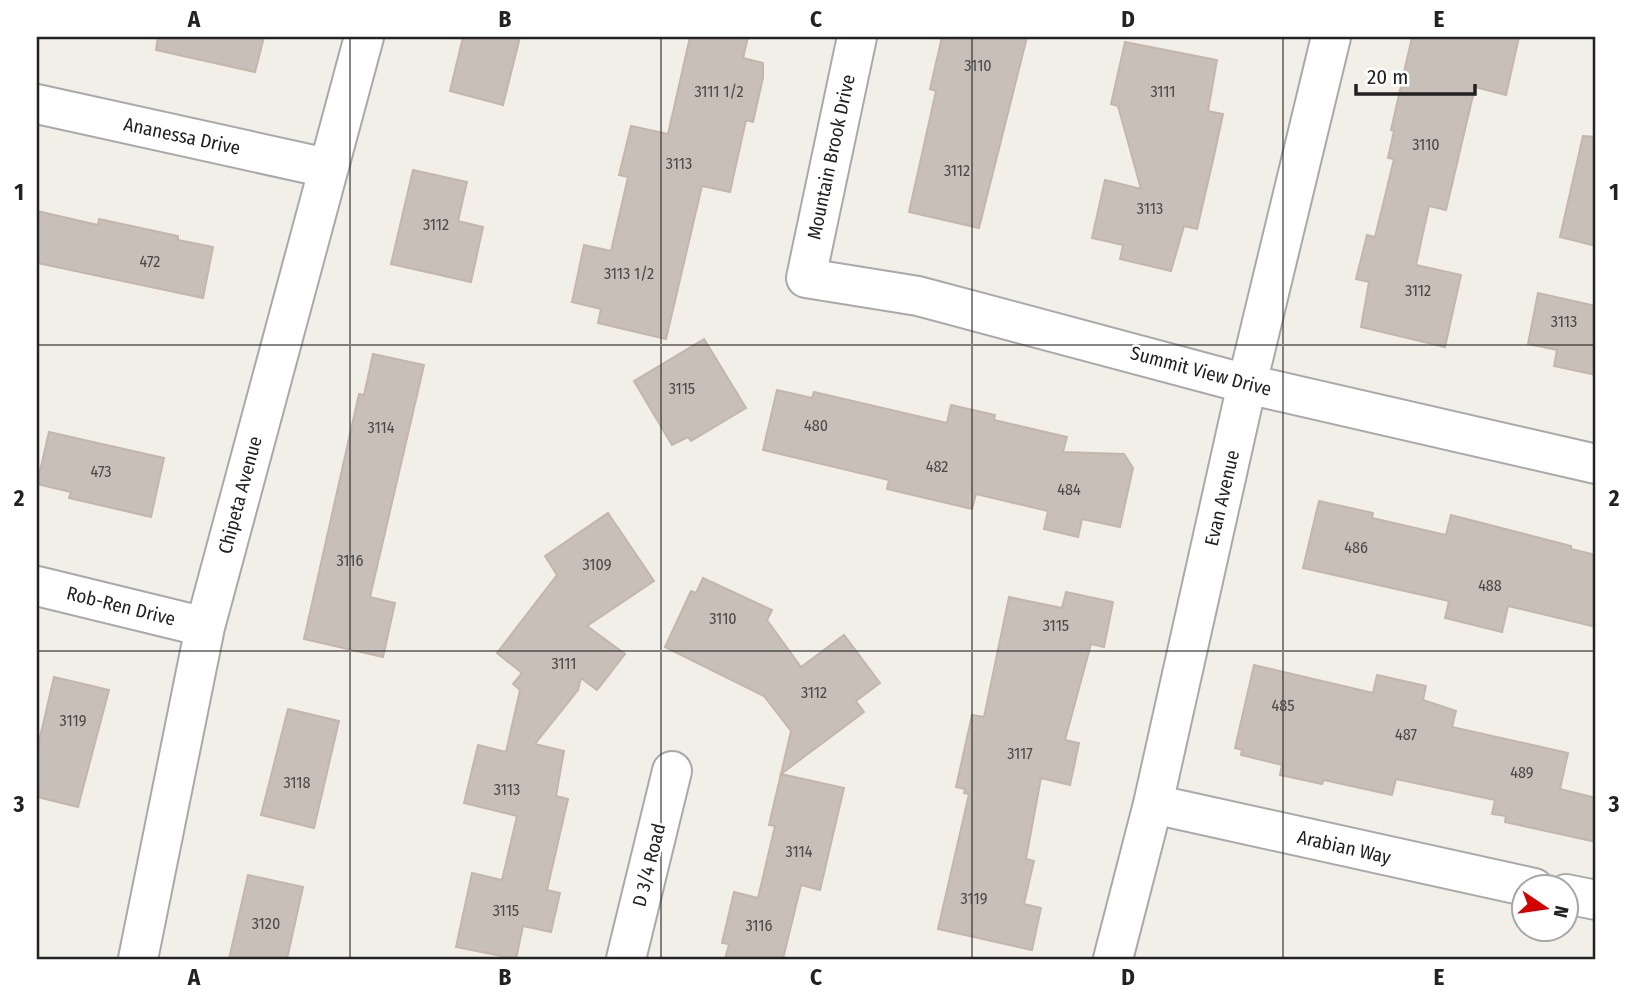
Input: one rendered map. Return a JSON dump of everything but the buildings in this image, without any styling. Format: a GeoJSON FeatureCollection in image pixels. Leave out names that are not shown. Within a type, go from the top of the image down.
{"type":"FeatureCollection","features":[{"type":"Feature","properties":{"kind":"street","name":"Chipeta Avenue"},"geometry":{"type":"LineString","coordinates":[[138,959],[205,627],[363,37]]}},
{"type":"Feature","properties":{"kind":"street","name":"Mountain Brook Drive"},"geometry":{"type":"LineString","coordinates":[[806,278],[857,37]]}},
{"type":"Feature","properties":{"kind":"street","name":"Evan Avenue"},"geometry":{"type":"LineString","coordinates":[[1113,959],[1153,804],[1247,384],[1331,37]]}},
{"type":"Feature","properties":{"kind":"street","name":"Ananessa Drive"},"geometry":{"type":"LineString","coordinates":[[37,104],[327,168]]}},
{"type":"Feature","properties":{"kind":"street","name":"Summit View Drive"},"geometry":{"type":"LineString","coordinates":[[806,278],[919,296],[1247,384],[1596,464]]}},
{"type":"Feature","properties":{"kind":"street","name":"Rob-Ren Drive"},"geometry":{"type":"LineString","coordinates":[[37,586],[205,627]]}},
{"type":"Feature","properties":{"kind":"street","name":"D 3/4 Road"},"geometry":{"type":"LineString","coordinates":[[626,959],[672,771]]}},
{"type":"Feature","properties":{"kind":"street","name":"Arabian Way"},"geometry":{"type":"LineString","coordinates":[[1153,804],[1510,882]]}}]}
